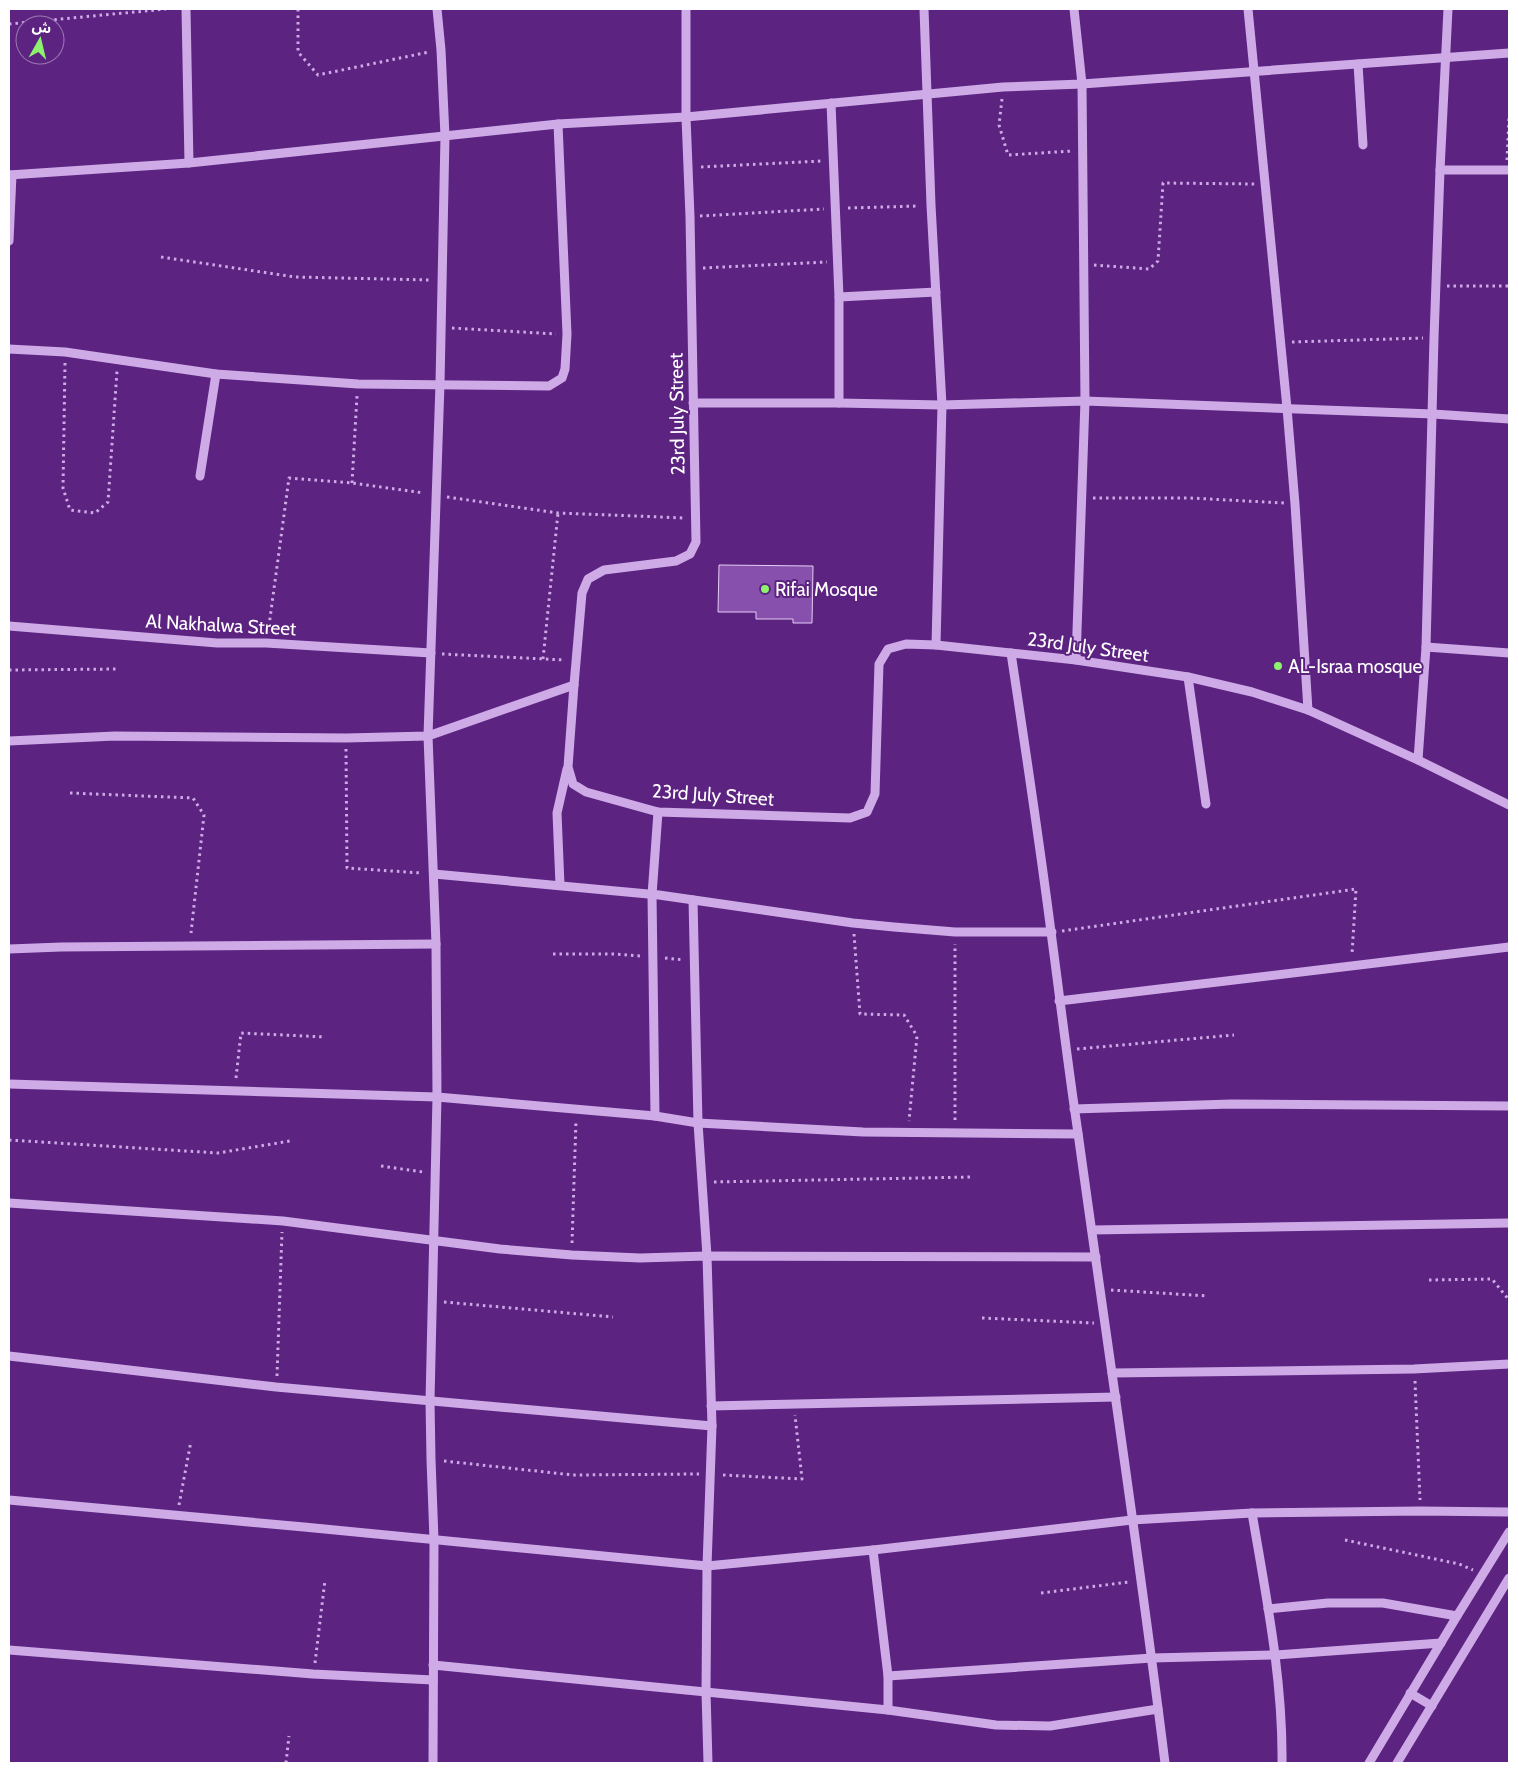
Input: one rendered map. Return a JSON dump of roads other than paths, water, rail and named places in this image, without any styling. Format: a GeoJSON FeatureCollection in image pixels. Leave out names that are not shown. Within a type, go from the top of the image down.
{"type":"FeatureCollection","features":[{"type":"Feature","properties":{"kind":"street"},"geometry":{"type":"LineString","coordinates":[[186,9],[189,163]]}},
{"type":"Feature","properties":{"kind":"street"},"geometry":{"type":"LineString","coordinates":[[433,1763],[434,1540],[430,1401],[437,1097],[436,944],[428,736],[442,328],[445,136],[437,9]]}},
{"type":"Feature","properties":{"kind":"street","name":"23rd July Street"},"geometry":{"type":"LineString","coordinates":[[686,9],[686,117],[690,217],[696,542],[690,554],[676,561],[604,570],[588,579],[582,593],[574,685],[568,767],[573,784],[586,792],[658,812],[850,818],[867,812],[875,794],[879,664],[888,649],[906,644],[936,645],[1076,660],[1188,677],[1252,692],[1308,710],[1418,760],[1509,805]]}},
{"type":"Feature","properties":{"kind":"street"},"geometry":{"type":"LineString","coordinates":[[924,9],[931,206],[942,405],[936,645]]}},
{"type":"Feature","properties":{"kind":"street"},"geometry":{"type":"LineString","coordinates":[[1074,9],[1082,84],[1086,401],[1076,660]]}},
{"type":"Feature","properties":{"kind":"street"},"geometry":{"type":"LineString","coordinates":[[1248,9],[1287,408],[1308,710]]}},
{"type":"Feature","properties":{"kind":"street"},"geometry":{"type":"LineString","coordinates":[[1418,760],[1426,647],[1434,338],[1448,9]]}},
{"type":"Feature","properties":{"kind":"street"},"geometry":{"type":"LineString","coordinates":[[9,241],[10,175],[189,163],[558,124],[686,117],[927,93],[1003,87],[1082,84],[1509,53]]}},
{"type":"Feature","properties":{"kind":"street"},"geometry":{"type":"LineString","coordinates":[[1358,64],[1363,145]]}},
{"type":"Feature","properties":{"kind":"street"},"geometry":{"type":"LineString","coordinates":[[831,104],[838,297],[839,403]]}},
{"type":"Feature","properties":{"kind":"street"},"geometry":{"type":"LineString","coordinates":[[9,349],[66,352],[216,374],[358,384],[549,386],[562,378],[566,369],[567,334],[558,124]]}},
{"type":"Feature","properties":{"kind":"street"},"geometry":{"type":"LineString","coordinates":[[1440,170],[1508,170]]}},
{"type":"Feature","properties":{"kind":"street"},"geometry":{"type":"LineString","coordinates":[[838,297],[936,292]]}},
{"type":"Feature","properties":{"kind":"street"},"geometry":{"type":"LineString","coordinates":[[200,476],[216,374]]}},
{"type":"Feature","properties":{"kind":"street"},"geometry":{"type":"LineString","coordinates":[[693,403],[942,405],[1086,401],[1433,414],[1509,419]]}},
{"type":"Feature","properties":{"kind":"street","name":"Al Nakhalwa Street"},"geometry":{"type":"LineString","coordinates":[[9,626],[217,643],[266,643],[431,653]]}},
{"type":"Feature","properties":{"kind":"street"},"geometry":{"type":"LineString","coordinates":[[1426,647],[1509,653]]}},
{"type":"Feature","properties":{"kind":"street"},"geometry":{"type":"LineString","coordinates":[[1011,653],[1052,932],[1059,1001],[1142,1581],[1165,1763]]}},
{"type":"Feature","properties":{"kind":"street"},"geometry":{"type":"LineString","coordinates":[[1188,677],[1206,804]]}},
{"type":"Feature","properties":{"kind":"street"},"geometry":{"type":"LineString","coordinates":[[9,741],[115,736],[346,738],[428,736],[574,685]]}},
{"type":"Feature","properties":{"kind":"street"},"geometry":{"type":"LineString","coordinates":[[560,885],[557,813],[568,767]]}},
{"type":"Feature","properties":{"kind":"street"},"geometry":{"type":"LineString","coordinates":[[655,1116],[652,894],[658,812]]}},
{"type":"Feature","properties":{"kind":"street"},"geometry":{"type":"LineString","coordinates":[[434,874],[652,894],[853,923],[955,932],[1052,932]]}},
{"type":"Feature","properties":{"kind":"street"},"geometry":{"type":"LineString","coordinates":[[693,900],[698,1123],[707,1256],[712,1406],[707,1566],[706,1692],[708,1763]]}},
{"type":"Feature","properties":{"kind":"street"},"geometry":{"type":"LineString","coordinates":[[9,949],[436,944]]}},
{"type":"Feature","properties":{"kind":"street"},"geometry":{"type":"LineString","coordinates":[[1059,1001],[1509,947]]}},
{"type":"Feature","properties":{"kind":"street"},"geometry":{"type":"LineString","coordinates":[[9,1084],[437,1097],[655,1116],[698,1123],[863,1132],[1078,1134]]}},
{"type":"Feature","properties":{"kind":"street"},"geometry":{"type":"LineString","coordinates":[[1074,1109],[1231,1104],[1509,1106]]}},
{"type":"Feature","properties":{"kind":"street"},"geometry":{"type":"LineString","coordinates":[[9,1204],[283,1221],[572,1256],[640,1258],[707,1256],[1096,1257]]}},
{"type":"Feature","properties":{"kind":"street"},"geometry":{"type":"LineString","coordinates":[[1092,1230],[1509,1223]]}},
{"type":"Feature","properties":{"kind":"street"},"geometry":{"type":"LineString","coordinates":[[9,1356],[276,1387],[712,1426]]}},
{"type":"Feature","properties":{"kind":"street"},"geometry":{"type":"LineString","coordinates":[[1112,1373],[1414,1369],[1509,1364]]}},
{"type":"Feature","properties":{"kind":"street"},"geometry":{"type":"LineString","coordinates":[[712,1406],[1116,1397]]}},
{"type":"Feature","properties":{"kind":"street"},"geometry":{"type":"LineString","coordinates":[[9,1500],[707,1566],[873,1550],[1132,1520],[1252,1513],[1509,1512]]}},
{"type":"Feature","properties":{"kind":"street"},"geometry":{"type":"LineString","coordinates":[[1252,1513],[1276,1655],[1282,1763]]}},
{"type":"Feature","properties":{"kind":"street"},"geometry":{"type":"LineString","coordinates":[[1369,1763],[1509,1532]]}},
{"type":"Feature","properties":{"kind":"street"},"geometry":{"type":"LineString","coordinates":[[873,1550],[888,1676],[888,1710]]}},
{"type":"Feature","properties":{"kind":"street"},"geometry":{"type":"LineString","coordinates":[[1397,1763],[1509,1578]]}},
{"type":"Feature","properties":{"kind":"street"},"geometry":{"type":"LineString","coordinates":[[1268,1609],[1328,1604],[1376,1603],[1457,1616]]}},
{"type":"Feature","properties":{"kind":"street"},"geometry":{"type":"LineString","coordinates":[[888,1676],[1152,1658],[1276,1655],[1441,1643]]}},
{"type":"Feature","properties":{"kind":"street"},"geometry":{"type":"LineString","coordinates":[[9,1650],[314,1674],[433,1680]]}},
{"type":"Feature","properties":{"kind":"street"},"geometry":{"type":"LineString","coordinates":[[433,1665],[888,1710],[996,1725],[1050,1726],[1158,1709]]}},
{"type":"Feature","properties":{"kind":"street"},"geometry":{"type":"LineString","coordinates":[[1410,1693],[1432,1706]]}},
{"type":"Feature","properties":{"kind":"place","name":"Rifai Mosque"},"geometry":{"type":"Point","coordinates":[765,589]}},
{"type":"Feature","properties":{"kind":"place","name":"AL-Israa mosque"},"geometry":{"type":"Point","coordinates":[1278,666]}}]}
